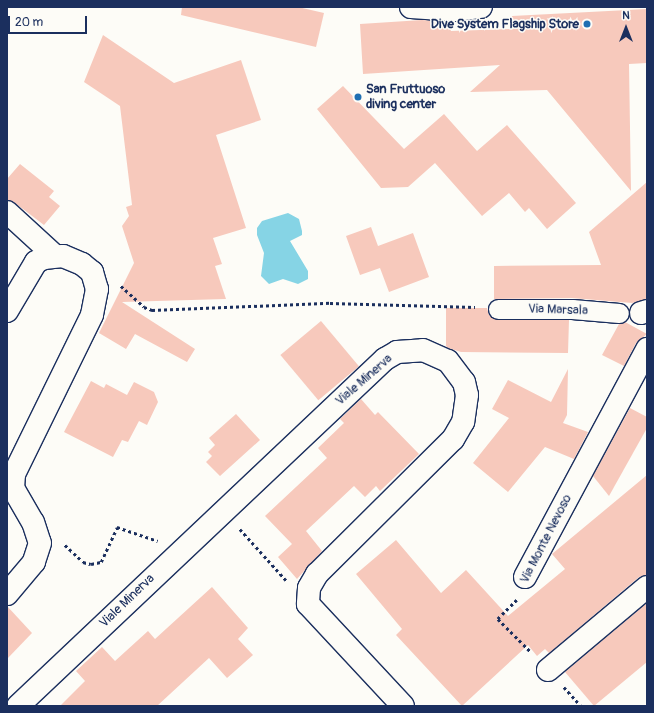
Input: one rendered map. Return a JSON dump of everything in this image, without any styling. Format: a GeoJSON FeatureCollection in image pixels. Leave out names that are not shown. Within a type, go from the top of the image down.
{"type":"FeatureCollection","features":[{"type":"Feature","properties":{"kind":"street"},"geometry":{"type":"LineString","coordinates":[[411,7],[456,10],[481,7]]}},
{"type":"Feature","properties":{"kind":"street"},"geometry":{"type":"LineString","coordinates":[[7,212],[54,255],[82,264],[92,272],[97,289],[92,315],[14,474],[13,488],[33,522],[40,543],[34,562],[7,594]]}},
{"type":"Feature","properties":{"kind":"street"},"geometry":{"type":"LineString","coordinates":[[7,311],[36,262],[54,255]]}},
{"type":"Feature","properties":{"kind":"street","name":"Via Marsala"},"geometry":{"type":"LineString","coordinates":[[498,309],[572,309],[619,313]]}},
{"type":"Feature","properties":{"kind":"street","name":"Via Monte Nevoso"},"geometry":{"type":"LineString","coordinates":[[525,577],[647,349]]}},
{"type":"Feature","properties":{"kind":"street","name":"Viale Minerva"},"geometry":{"type":"LineString","coordinates":[[18,706],[222,511],[385,359],[397,352],[424,350],[448,361],[457,370],[467,395],[467,409],[463,422],[453,439],[317,574],[310,588],[308,604]]}},
{"type":"Feature","properties":{"kind":"street"},"geometry":{"type":"LineString","coordinates":[[548,670],[647,587]]}},
{"type":"Feature","properties":{"kind":"street"},"geometry":{"type":"LineString","coordinates":[[308,604],[403,706]]}},
{"type":"Feature","properties":{"kind":"path"},"geometry":{"type":"LineString","coordinates":[[118,285],[130,292],[144,307],[152,310],[330,303],[498,309]]}},
{"type":"Feature","properties":{"kind":"path"},"geometry":{"type":"LineString","coordinates":[[222,511],[308,604]]}},
{"type":"Feature","properties":{"kind":"path"},"geometry":{"type":"LineString","coordinates":[[66,546],[83,562],[91,564],[101,562],[117,527],[164,543]]}},
{"type":"Feature","properties":{"kind":"path","name":"Via Monte Nevoso"},"geometry":{"type":"LineString","coordinates":[[525,577],[516,602],[498,619],[581,706]]}},
{"type":"Feature","properties":{"kind":"water"},"geometry":{"type":"Polygon","coordinates":[[[288,213],[299,219],[302,235],[290,241],[308,271],[308,279],[298,284],[283,279],[269,284],[261,276],[264,253],[257,235],[257,228],[262,221],[288,213]]]}},
{"type":"Feature","properties":{"kind":"building"},"geometry":{"type":"Polygon","coordinates":[[[182,7],[298,7],[324,13],[316,47],[181,15],[182,7]]]}},
{"type":"Feature","properties":{"kind":"building"},"geometry":{"type":"Polygon","coordinates":[[[647,9],[647,63],[629,64],[631,191],[547,90],[470,92],[500,65],[363,74],[360,24],[422,20],[450,22],[451,31],[512,29],[512,16],[647,9]]]}},
{"type":"Feature","properties":{"kind":"building"},"geometry":{"type":"Polygon","coordinates":[[[103,35],[174,83],[241,60],[261,120],[216,135],[246,228],[213,238],[222,264],[215,266],[226,299],[122,302],[195,349],[187,362],[135,334],[126,349],[99,333],[134,263],[122,226],[129,216],[126,207],[132,205],[120,106],[84,82],[103,35]]]}},
{"type":"Feature","properties":{"kind":"building"},"geometry":{"type":"Polygon","coordinates":[[[343,86],[404,149],[444,114],[477,151],[507,125],[576,203],[547,229],[529,208],[525,212],[509,193],[482,216],[435,163],[408,187],[381,188],[317,109],[343,86]]]}},
{"type":"Feature","properties":{"kind":"building"},"geometry":{"type":"Polygon","coordinates":[[[20,164],[54,191],[49,197],[60,206],[44,225],[15,203],[7,200],[7,179],[20,164]]]}},
{"type":"Feature","properties":{"kind":"building"},"geometry":{"type":"Polygon","coordinates":[[[647,182],[647,299],[632,303],[572,298],[494,299],[494,266],[601,265],[589,232],[647,182]]]}},
{"type":"Feature","properties":{"kind":"building"},"geometry":{"type":"Polygon","coordinates":[[[371,227],[378,246],[413,233],[429,277],[389,292],[380,268],[360,275],[346,236],[371,227]]]}},
{"type":"Feature","properties":{"kind":"building"},"geometry":{"type":"Polygon","coordinates":[[[446,308],[487,308],[489,315],[498,320],[569,320],[568,353],[461,352],[448,348],[446,346],[446,308]]]}},
{"type":"Feature","properties":{"kind":"building"},"geometry":{"type":"Polygon","coordinates":[[[321,321],[359,366],[318,400],[280,355],[321,321]]]}},
{"type":"Feature","properties":{"kind":"building"},"geometry":{"type":"Polygon","coordinates":[[[625,322],[647,334],[636,343],[624,366],[602,355],[619,324],[625,322]]]}},
{"type":"Feature","properties":{"kind":"building"},"geometry":{"type":"Polygon","coordinates":[[[568,369],[567,415],[563,423],[588,432],[574,459],[545,447],[508,492],[473,463],[509,418],[492,409],[508,380],[551,402],[568,369]]]}},
{"type":"Feature","properties":{"kind":"building"},"geometry":{"type":"Polygon","coordinates":[[[91,381],[104,388],[106,384],[127,395],[134,382],[154,392],[158,402],[147,425],[139,421],[128,442],[122,440],[113,457],[64,432],[91,381]]]}},
{"type":"Feature","properties":{"kind":"building"},"geometry":{"type":"Polygon","coordinates":[[[361,399],[375,415],[378,412],[419,454],[380,491],[376,486],[365,497],[354,486],[306,531],[322,551],[297,579],[278,557],[292,544],[265,516],[327,458],[318,448],[344,423],[340,419],[361,399]]]}},
{"type":"Feature","properties":{"kind":"building"},"geometry":{"type":"Polygon","coordinates":[[[630,408],[647,417],[647,428],[609,496],[593,476],[630,408]]]}},
{"type":"Feature","properties":{"kind":"building"},"geometry":{"type":"Polygon","coordinates":[[[236,414],[260,440],[220,476],[206,462],[212,456],[208,452],[215,445],[209,438],[236,414]]]}},
{"type":"Feature","properties":{"kind":"building"},"geometry":{"type":"Polygon","coordinates":[[[647,475],[647,575],[639,577],[549,653],[545,649],[537,656],[528,645],[462,706],[396,635],[402,629],[356,574],[396,540],[441,593],[466,570],[508,616],[565,569],[552,554],[647,475]]]}},
{"type":"Feature","properties":{"kind":"building"},"geometry":{"type":"Polygon","coordinates":[[[212,587],[248,628],[238,639],[253,655],[227,678],[209,658],[157,706],[60,706],[85,681],[76,671],[102,647],[115,661],[148,631],[155,639],[212,587]]]}},
{"type":"Feature","properties":{"kind":"building"},"geometry":{"type":"Polygon","coordinates":[[[647,603],[647,662],[594,706],[565,672],[647,603]]]}},
{"type":"Feature","properties":{"kind":"building"},"geometry":{"type":"Polygon","coordinates":[[[7,606],[32,633],[7,659],[7,606]]]}},
{"type":"Feature","properties":{"kind":"place","name":"Dive System Flagship Store"},"geometry":{"type":"Point","coordinates":[587,24]}},
{"type":"Feature","properties":{"kind":"place","name":"San Fruttuoso diving center"},"geometry":{"type":"Point","coordinates":[358,97]}}]}
